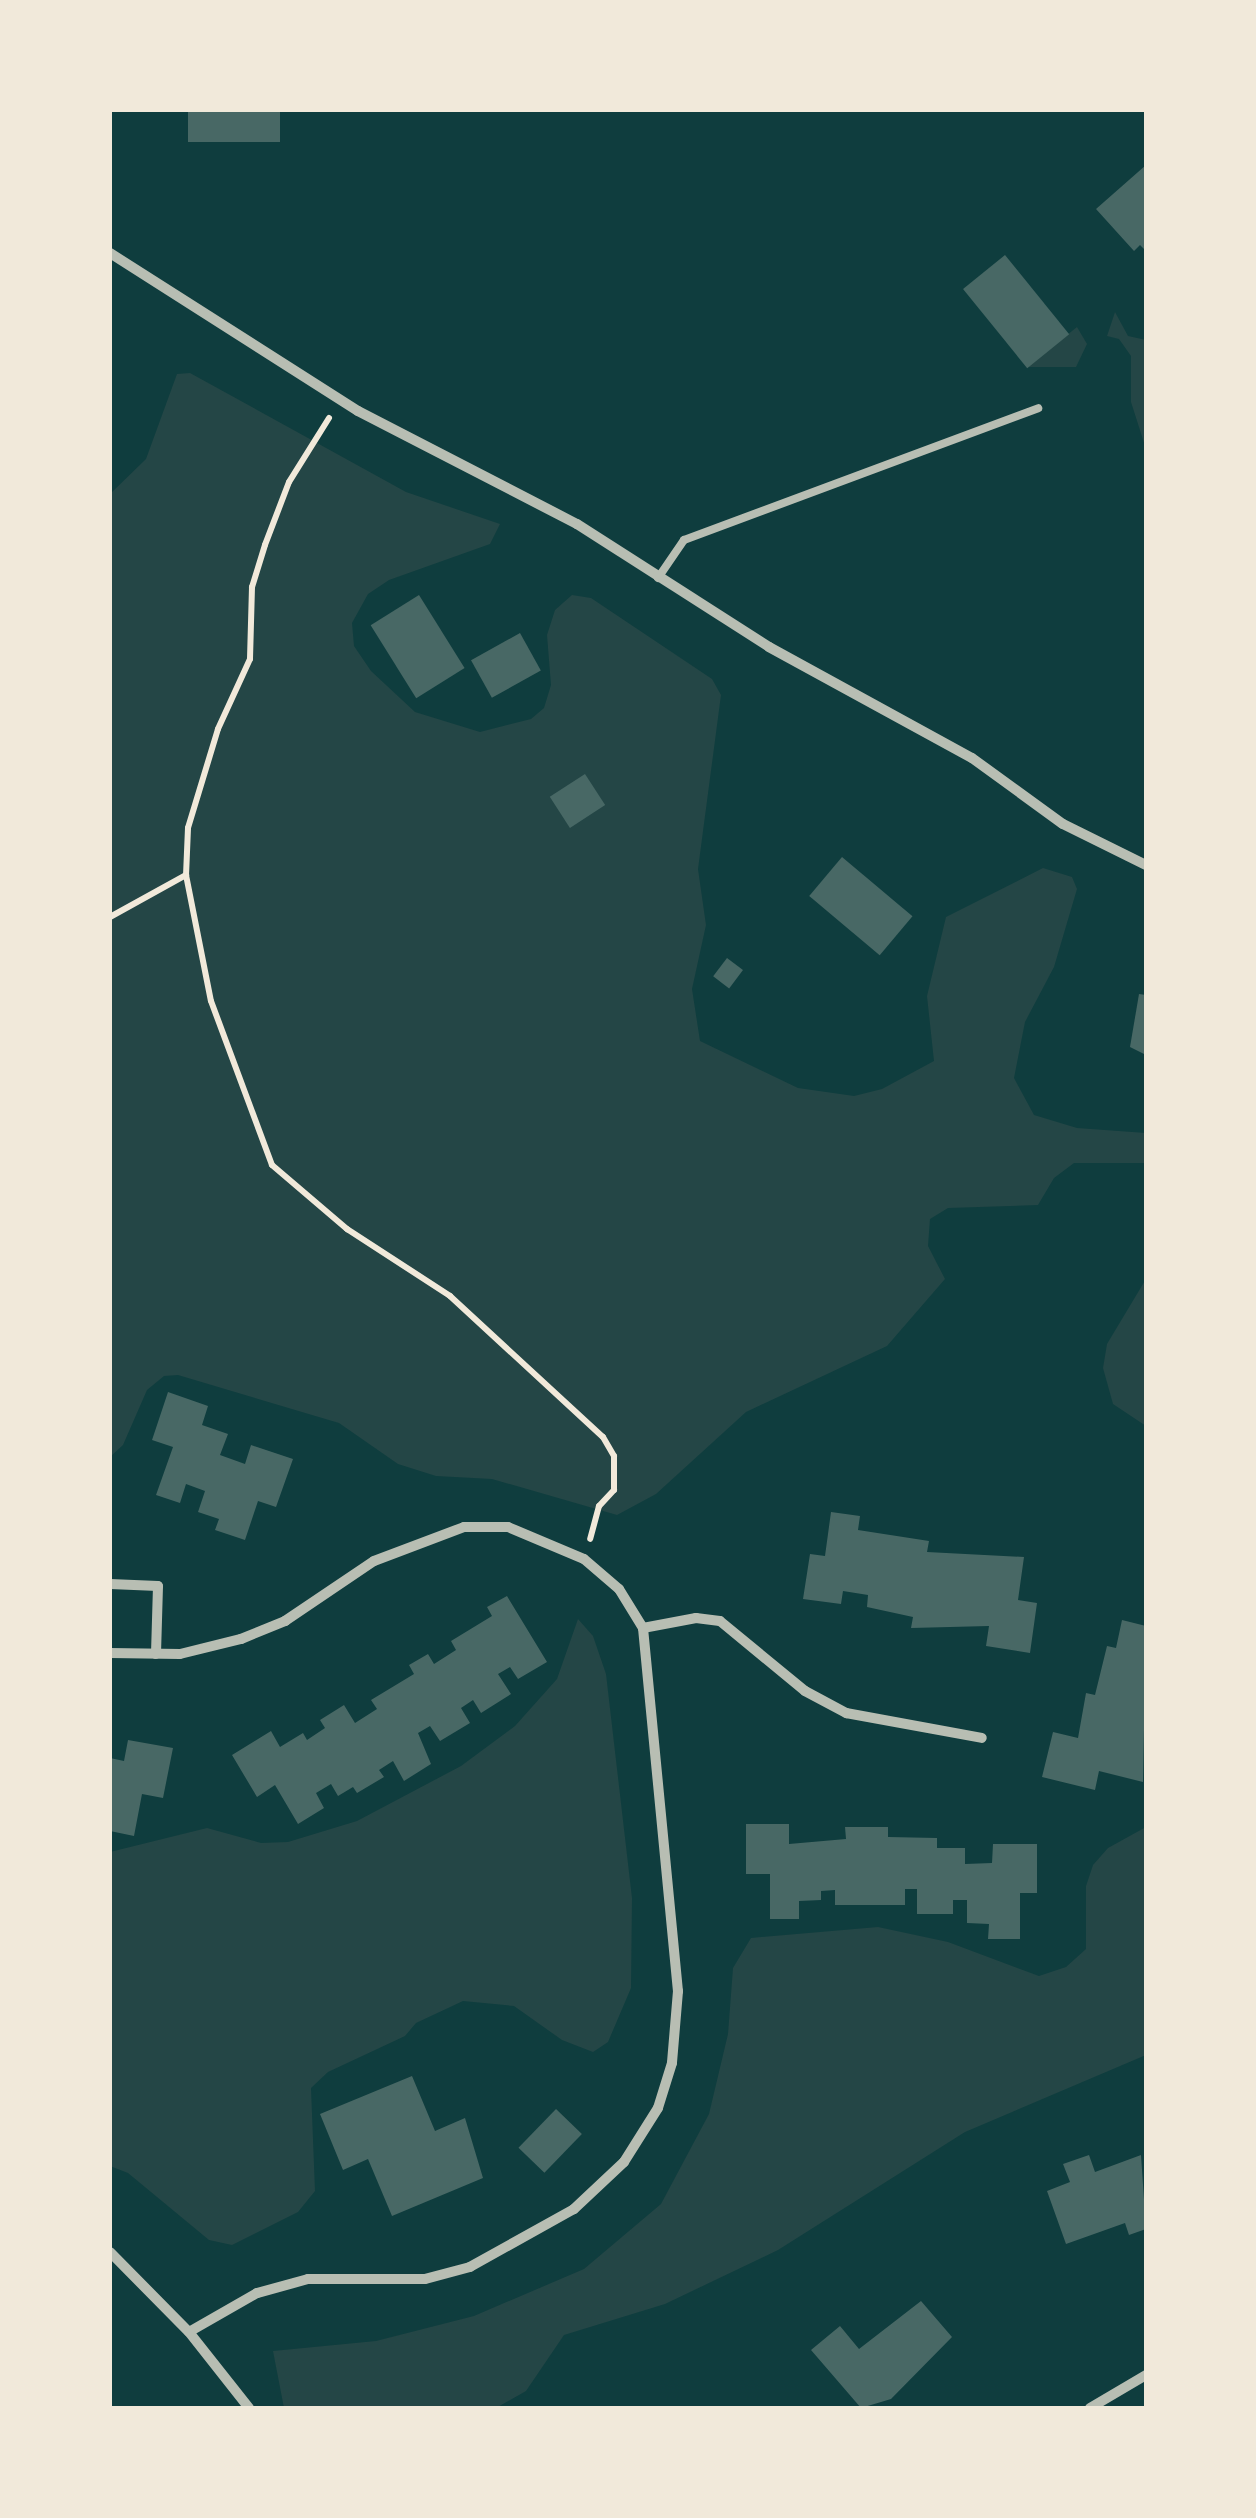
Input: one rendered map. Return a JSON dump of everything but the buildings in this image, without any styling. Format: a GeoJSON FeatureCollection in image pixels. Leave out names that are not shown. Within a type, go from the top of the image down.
{"type":"FeatureCollection","features":[{"type":"Feature","properties":{"kind":"street"},"geometry":{"type":"LineString","coordinates":[[110,253],[340,400],[577,524],[769,647],[972,758],[1063,824],[1146,865]]}},
{"type":"Feature","properties":{"kind":"street"},"geometry":{"type":"LineString","coordinates":[[110,1653],[156,1654],[242,1640],[285,1621],[374,1561],[464,1527],[508,1527],[584,1559],[619,1589],[643,1628],[678,1991],[672,2063],[658,2108],[624,2162],[574,2209],[470,2267],[425,2278],[308,2280],[258,2292],[189,2332]]}},
{"type":"Feature","properties":{"kind":"street"},"geometry":{"type":"LineString","coordinates":[[110,1584],[158,1586],[156,1654]]}},
{"type":"Feature","properties":{"kind":"street"},"geometry":{"type":"LineString","coordinates":[[643,1628],[696,1618],[720,1622],[805,1691],[846,1713],[982,1738]]}},
{"type":"Feature","properties":{"kind":"street"},"geometry":{"type":"LineString","coordinates":[[110,2252],[189,2332],[249,2408]]}},
{"type":"Feature","properties":{"kind":"street"},"geometry":{"type":"LineString","coordinates":[[1090,2408],[1146,2375]]}},
{"type":"Feature","properties":{"kind":"lane"},"geometry":{"type":"LineString","coordinates":[[658,578],[684,540],[1038,408]]}},
{"type":"Feature","properties":{"kind":"path"},"geometry":{"type":"LineString","coordinates":[[340,400],[288,482],[265,544],[252,587],[250,658],[218,730],[193,812],[186,874],[212,1001],[272,1165],[347,1229],[450,1296],[603,1437],[614,1456],[614,1490],[599,1506],[584,1559]]}},
{"type":"Feature","properties":{"kind":"path"},"geometry":{"type":"LineString","coordinates":[[110,917],[186,874]]}},
{"type":"Feature","properties":{"kind":"shaded area"},"geometry":{"type":"Polygon","coordinates":[[[1115,312],[1128,336],[1146,340],[1146,449],[1131,402],[1131,356],[1119,339],[1107,336],[1115,312]]]}},
{"type":"Feature","properties":{"kind":"shaded area"},"geometry":{"type":"Polygon","coordinates":[[[1077,327],[1087,344],[1076,367],[1027,367],[1077,327]]]}},
{"type":"Feature","properties":{"kind":"shaded area"},"geometry":{"type":"Polygon","coordinates":[[[190,373],[406,492],[500,524],[490,544],[389,580],[368,594],[352,623],[354,646],[371,671],[415,712],[480,732],[531,719],[544,708],[551,685],[547,635],[555,610],[572,595],[591,598],[712,679],[721,695],[698,869],[706,925],[692,989],[700,1041],[798,1088],[854,1096],[882,1089],[934,1061],[927,996],[946,917],[1043,868],[1072,877],[1077,889],[1054,967],[1025,1022],[1014,1078],[1034,1115],[1077,1128],[1146,1133],[1146,1163],[1074,1163],[1054,1178],[1038,1205],[948,1208],[930,1219],[928,1246],[945,1279],[887,1346],[746,1412],[656,1494],[617,1515],[492,1479],[436,1476],[398,1464],[339,1423],[178,1375],[164,1376],[147,1390],[123,1445],[110,1457],[110,494],[146,459],[177,374],[190,373]]]}},
{"type":"Feature","properties":{"kind":"shaded area"},"geometry":{"type":"Polygon","coordinates":[[[1146,1279],[1146,1426],[1113,1404],[1103,1368],[1107,1344],[1146,1279]]]}},
{"type":"Feature","properties":{"kind":"shaded area"},"geometry":{"type":"Polygon","coordinates":[[[578,1619],[593,1636],[606,1674],[632,1898],[631,1988],[608,2042],[593,2052],[562,2040],[514,2006],[463,2001],[416,2023],[405,2036],[328,2072],[311,2088],[315,2191],[298,2212],[232,2245],[209,2240],[128,2173],[110,2166],[110,1852],[207,1828],[261,1843],[288,1842],[357,1821],[461,1766],[515,1726],[557,1679],[578,1619]]]}},
{"type":"Feature","properties":{"kind":"shaded area"},"geometry":{"type":"Polygon","coordinates":[[[1146,1827],[1146,2055],[965,2132],[778,2250],[665,2304],[564,2335],[526,2391],[496,2408],[284,2408],[273,2351],[376,2341],[474,2316],[584,2269],[661,2204],[709,2114],[728,2034],[733,1968],[751,1938],[878,1927],[948,1942],[1039,1976],[1066,1967],[1086,1949],[1086,1886],[1093,1865],[1108,1848],[1146,1827]]]}}]}
